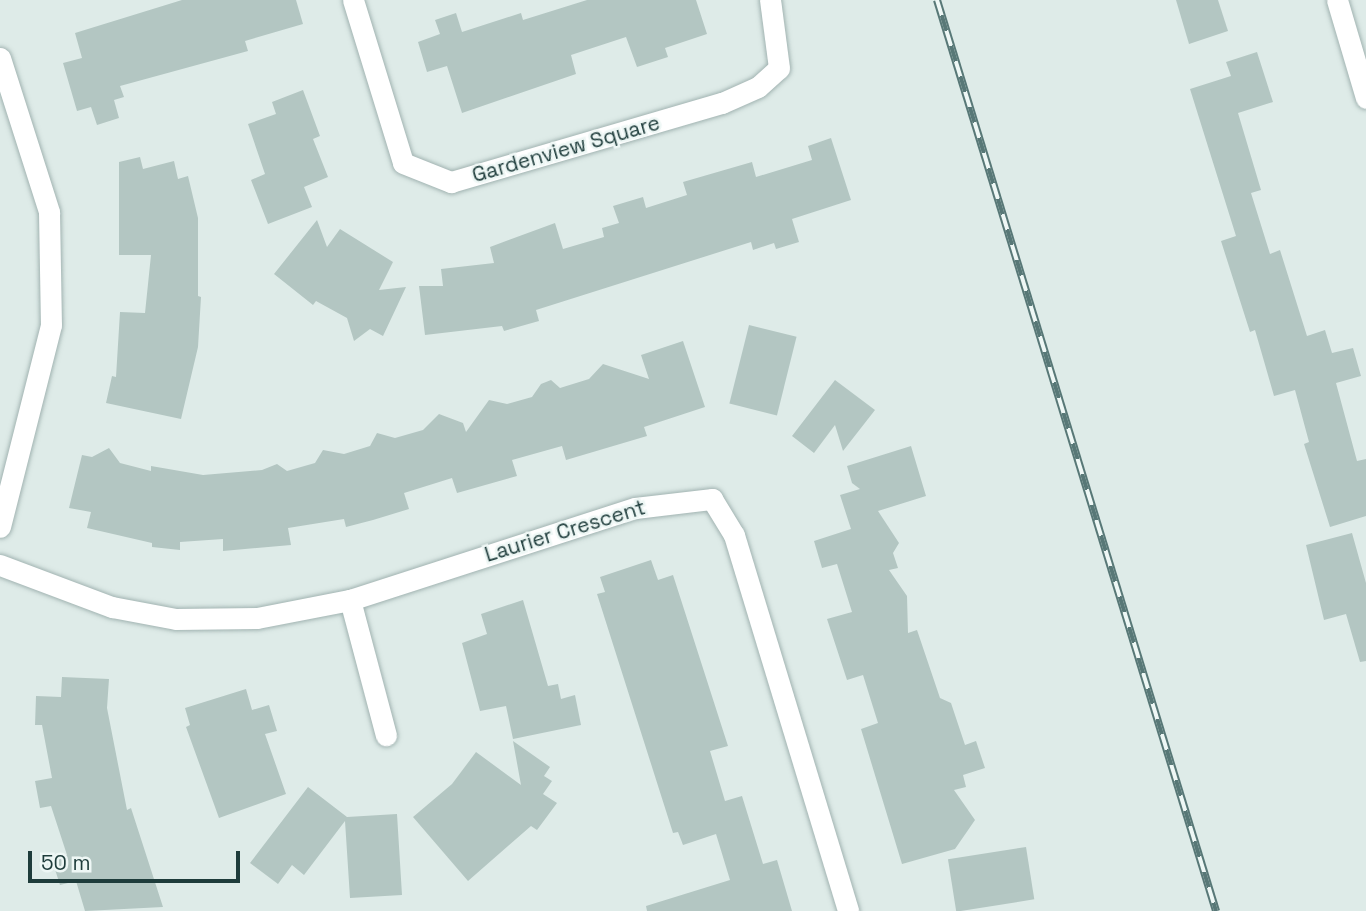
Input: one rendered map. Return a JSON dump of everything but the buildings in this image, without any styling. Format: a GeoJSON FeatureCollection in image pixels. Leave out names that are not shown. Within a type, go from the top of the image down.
{"type":"FeatureCollection","features":[{"type":"Feature","properties":{"kind":"street","name":"Gardenview Square"},"geometry":{"type":"LineString","coordinates":[[353,0],[403,163],[451,182],[722,103],[758,87],[779,68],[770,0]]}},
{"type":"Feature","properties":{"kind":"street"},"geometry":{"type":"LineString","coordinates":[[1337,0],[1366,98]]}},
{"type":"Feature","properties":{"kind":"street"},"geometry":{"type":"LineString","coordinates":[[0,58],[49,212],[51,325],[0,527]]}},
{"type":"Feature","properties":{"kind":"street","name":"Laurier Crescent"},"geometry":{"type":"LineString","coordinates":[[0,565],[112,607],[176,619],[257,618],[350,600],[635,508],[712,499],[734,535],[848,911]]}},
{"type":"Feature","properties":{"kind":"street"},"geometry":{"type":"LineString","coordinates":[[350,600],[386,735]]}},
{"type":"Feature","properties":{"kind":"railway"},"geometry":{"type":"LineString","coordinates":[[937,0],[1216,911]]}}]}
